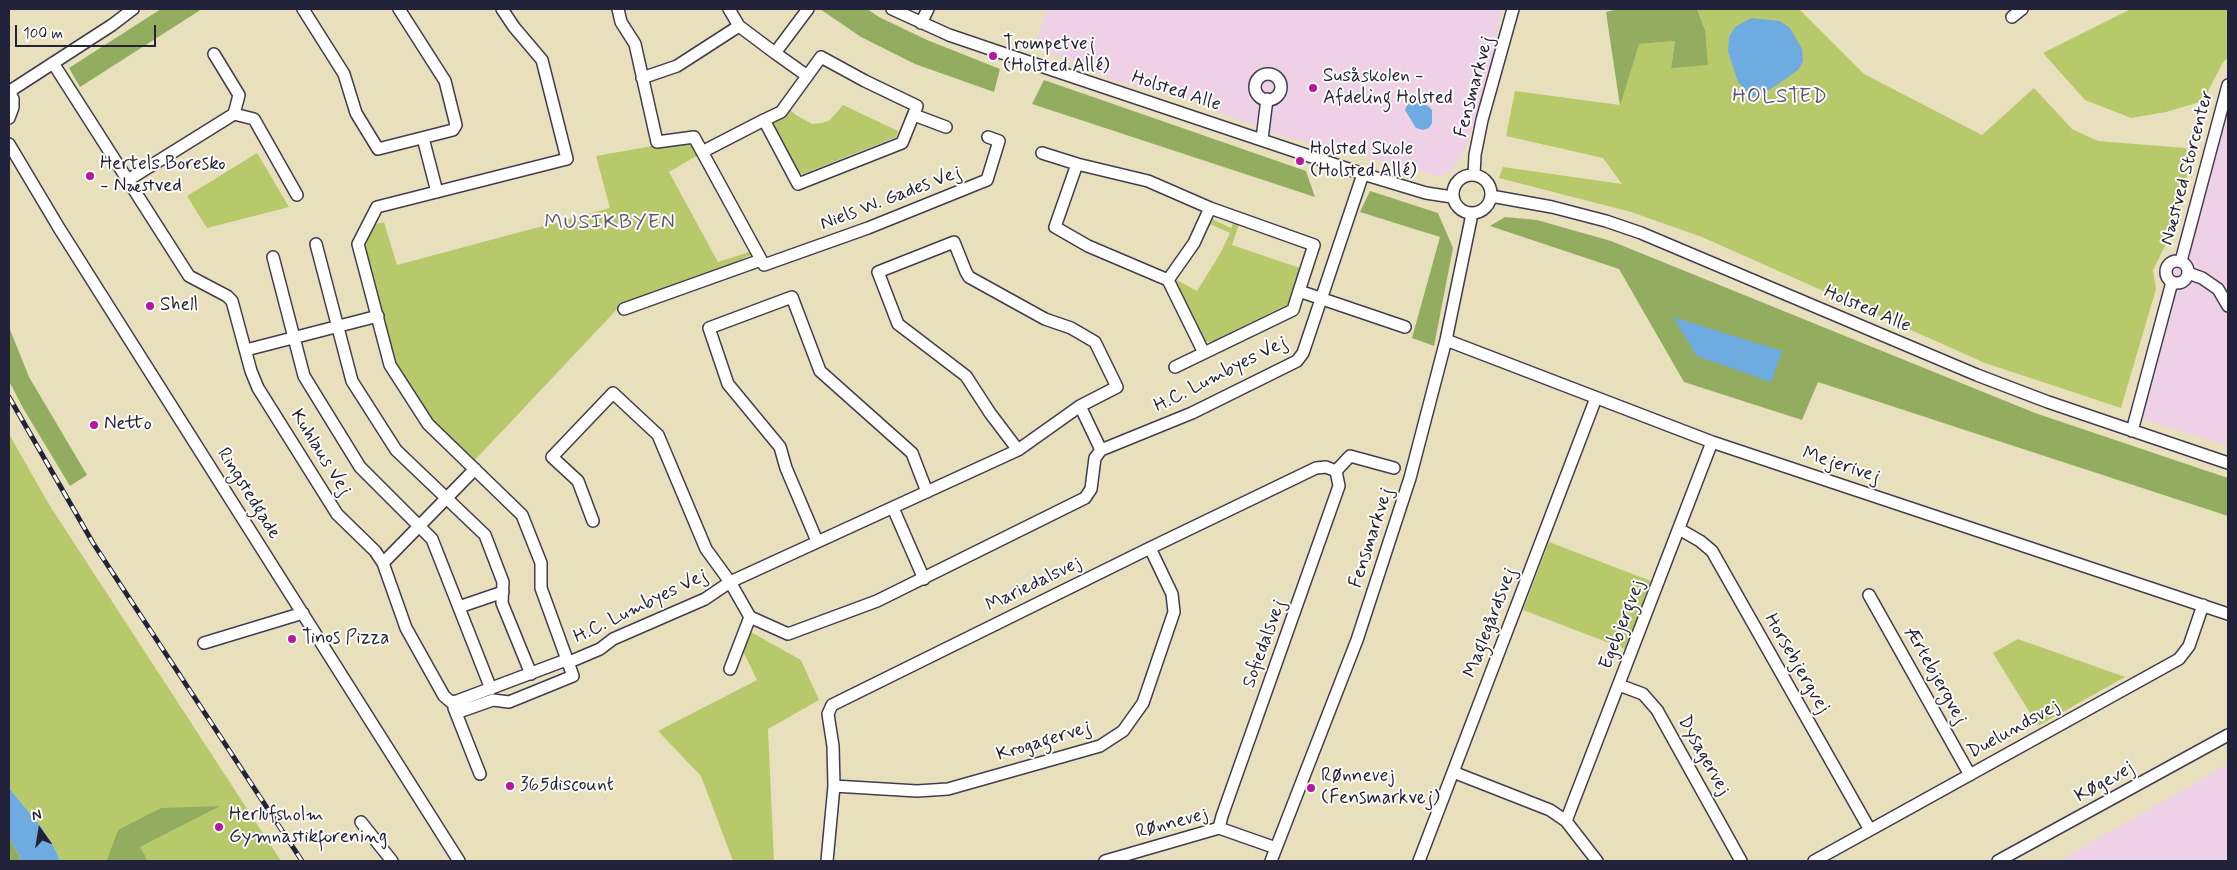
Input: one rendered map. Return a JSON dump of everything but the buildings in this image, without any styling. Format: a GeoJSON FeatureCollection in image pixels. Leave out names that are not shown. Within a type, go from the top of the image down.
{"type":"FeatureCollection","features":[{"type":"Feature","properties":{"kind":"street"},"geometry":{"type":"LineString","coordinates":[[9,118],[13,107],[9,90],[54,63],[133,9]]}},
{"type":"Feature","properties":{"kind":"street"},"geometry":{"type":"LineString","coordinates":[[303,9],[344,74],[356,113],[378,149],[452,130],[456,123],[445,81],[399,9]]}},
{"type":"Feature","properties":{"kind":"street"},"geometry":{"type":"LineString","coordinates":[[456,713],[493,700],[509,702],[573,676],[541,588],[541,562],[522,515],[428,424],[390,365],[358,244],[377,207],[567,159],[542,60],[514,27],[502,9]]}},
{"type":"Feature","properties":{"kind":"street"},"geometry":{"type":"LineString","coordinates":[[618,9],[621,22],[635,44],[656,142],[694,137],[761,260]]}},
{"type":"Feature","properties":{"kind":"street"},"geometry":{"type":"LineString","coordinates":[[729,9],[739,26],[806,75]]}},
{"type":"Feature","properties":{"kind":"street"},"geometry":{"type":"LineString","coordinates":[[775,53],[808,9]]}},
{"type":"Feature","properties":{"kind":"street","name":"Holsted Alle"},"geometry":{"type":"LineString","coordinates":[[892,9],[921,23],[973,43],[1363,174],[1426,193],[1452,197]]}},
{"type":"Feature","properties":{"kind":"street"},"geometry":{"type":"LineString","coordinates":[[921,23],[928,9]]}},
{"type":"Feature","properties":{"kind":"street","name":"Fensmarkvej"},"geometry":{"type":"LineString","coordinates":[[1474,175],[1475,155],[1482,120],[1513,9]]}},
{"type":"Feature","properties":{"kind":"street"},"geometry":{"type":"LineString","coordinates":[[2012,17],[2022,9]]}},
{"type":"Feature","properties":{"kind":"street"},"geometry":{"type":"LineString","coordinates":[[642,78],[677,66],[739,26]]}},
{"type":"Feature","properties":{"kind":"street"},"geometry":{"type":"LineString","coordinates":[[128,180],[234,114],[239,95],[214,54]]}},
{"type":"Feature","properties":{"kind":"street"},"geometry":{"type":"LineString","coordinates":[[702,152],[764,120],[781,112],[806,75],[821,57],[917,106],[902,142],[798,184],[764,120]]}},
{"type":"Feature","properties":{"kind":"street","name":"Kuhlaus Vej"},"geometry":{"type":"LineString","coordinates":[[54,63],[189,276],[227,296],[232,301],[251,371],[258,388],[337,514],[375,551],[383,563],[406,628],[444,696],[451,702],[480,774]]}},
{"type":"Feature","properties":{"kind":"street","name":"Næstved Storcenter"},"geometry":{"type":"LineString","coordinates":[[2181,261],[2228,84]]}},
{"type":"Feature","properties":{"kind":"street"},"geometry":{"type":"LineString","coordinates":[[1262,139],[1267,100]]}},
{"type":"Feature","properties":{"kind":"street"},"geometry":{"type":"LineString","coordinates":[[234,114],[254,119],[297,195]]}},
{"type":"Feature","properties":{"kind":"street"},"geometry":{"type":"LineString","coordinates":[[914,115],[946,127]]}},
{"type":"Feature","properties":{"kind":"street","name":"Niels W. Gades Vej"},"geometry":{"type":"LineString","coordinates":[[624,309],[761,260],[764,265],[868,228],[987,180],[999,141],[988,137]]}},
{"type":"Feature","properties":{"kind":"street"},"geometry":{"type":"LineString","coordinates":[[423,138],[437,192]]}},
{"type":"Feature","properties":{"kind":"street","name":"Ringstedgade"},"geometry":{"type":"LineString","coordinates":[[9,144],[58,228],[459,861]]}},
{"type":"Feature","properties":{"kind":"street","name":"H.C. Lumbyes Vej"},"geometry":{"type":"LineString","coordinates":[[1042,153],[1077,164],[1148,181],[1210,208],[1314,245],[1293,310],[1175,367]]}},
{"type":"Feature","properties":{"kind":"street"},"geometry":{"type":"LineString","coordinates":[[1077,164],[1055,227],[1088,246],[1168,280],[1194,243],[1210,208]]}},
{"type":"Feature","properties":{"kind":"street","name":"H.C. Lumbyes Vej"},"geometry":{"type":"LineString","coordinates":[[1101,450],[1192,412],[1296,361],[1303,353],[1363,174]]}},
{"type":"Feature","properties":{"kind":"street"},"geometry":{"type":"LineString","coordinates":[[1474,175],[1480,176],[1488,183],[1491,196],[1485,209],[1472,214],[1461,211],[1456,207],[1452,191],[1457,181],[1462,177],[1474,175]]}},
{"type":"Feature","properties":{"kind":"street","name":"Holsted Alle"},"geometry":{"type":"LineString","coordinates":[[1491,196],[1552,207],[1606,221],[1641,233],[1977,376],[2228,463]]}},
{"type":"Feature","properties":{"kind":"street","name":"Fensmarkvej"},"geometry":{"type":"LineString","coordinates":[[1271,861],[1357,640],[1410,478],[1446,340],[1472,214]]}},
{"type":"Feature","properties":{"kind":"street","name":"H.C. Lumbyes Vej"},"geometry":{"type":"LineString","coordinates":[[567,662],[600,649],[614,639],[705,599],[730,582],[817,541],[1018,450],[1080,406],[1118,387],[1095,342],[1072,328],[1045,318],[969,276],[954,242],[878,272],[898,324],[966,376],[990,413],[1018,450]]}},
{"type":"Feature","properties":{"kind":"street"},"geometry":{"type":"LineString","coordinates":[[316,244],[352,381],[388,440],[485,535],[503,582],[502,603],[531,674]]}},
{"type":"Feature","properties":{"kind":"street","name":"Kuhlaus Vej"},"geometry":{"type":"LineString","coordinates":[[273,257],[304,376],[360,467],[432,540],[491,688]]}},
{"type":"Feature","properties":{"kind":"street"},"geometry":{"type":"LineString","coordinates":[[2132,431],[2172,282],[2166,273],[2167,266],[2173,261],[2181,261],[2186,266],[2188,273],[2182,281],[2172,282]]}},
{"type":"Feature","properties":{"kind":"street","name":"Næstved Storcenter"},"geometry":{"type":"LineString","coordinates":[[2188,273],[2202,278],[2218,289],[2228,306]]}},
{"type":"Feature","properties":{"kind":"street","name":"H.C. Lumbyes Vej"},"geometry":{"type":"LineString","coordinates":[[1168,280],[1204,353]]}},
{"type":"Feature","properties":{"kind":"street"},"geometry":{"type":"LineString","coordinates":[[1299,290],[1405,326]]}},
{"type":"Feature","properties":{"kind":"street"},"geometry":{"type":"LineString","coordinates":[[817,541],[786,468],[780,447],[728,384],[709,328],[792,297],[820,371],[912,453],[928,492]]}},
{"type":"Feature","properties":{"kind":"street"},"geometry":{"type":"LineString","coordinates":[[246,350],[378,316]]}},
{"type":"Feature","properties":{"kind":"street","name":"Mejerivej"},"geometry":{"type":"LineString","coordinates":[[1446,340],[1712,442],[2228,614]]}},
{"type":"Feature","properties":{"kind":"street","name":"H.C. Lumbyes Vej"},"geometry":{"type":"LineString","coordinates":[[593,521],[578,481],[552,456],[613,393],[658,435],[706,549],[730,582],[750,617]]}},
{"type":"Feature","properties":{"kind":"street","name":"Maglegårdsvej"},"geometry":{"type":"LineString","coordinates":[[1419,861],[1596,398]]}},
{"type":"Feature","properties":{"kind":"street"},"geometry":{"type":"LineString","coordinates":[[730,669],[750,617],[788,634],[877,601],[1085,498],[1091,489],[1095,458],[1101,450],[1080,406]]}},
{"type":"Feature","properties":{"kind":"street","name":"Egebjergvej"},"geometry":{"type":"LineString","coordinates":[[1566,821],[1712,442]]}},
{"type":"Feature","properties":{"kind":"street"},"geometry":{"type":"LineString","coordinates":[[1336,471],[1350,456],[1394,468]]}},
{"type":"Feature","properties":{"kind":"street","name":"Mariedalsvej"},"geometry":{"type":"LineString","coordinates":[[827,861],[834,786],[833,746],[828,714],[832,705],[1316,468],[1326,467],[1336,471]]}},
{"type":"Feature","properties":{"kind":"street"},"geometry":{"type":"LineString","coordinates":[[383,563],[474,470]]}},
{"type":"Feature","properties":{"kind":"street","name":"Sofiedalsvej"},"geometry":{"type":"LineString","coordinates":[[1220,828],[1222,816],[1340,486],[1336,471]]}},
{"type":"Feature","properties":{"kind":"street"},"geometry":{"type":"LineString","coordinates":[[893,508],[924,579]]}},
{"type":"Feature","properties":{"kind":"street","name":"Horsebjergvej"},"geometry":{"type":"LineString","coordinates":[[1678,529],[1700,541],[1712,551],[1870,830]]}},
{"type":"Feature","properties":{"kind":"street","name":"Krogagervej"},"geometry":{"type":"LineString","coordinates":[[834,786],[917,792],[948,789],[1100,746],[1123,731],[1143,703],[1173,615],[1174,604],[1172,594],[1150,548]]}},
{"type":"Feature","properties":{"kind":"street"},"geometry":{"type":"LineString","coordinates":[[459,607],[503,592]]}},
{"type":"Feature","properties":{"kind":"street","name":"Ærtebjergvej"},"geometry":{"type":"LineString","coordinates":[[1869,594],[1970,775]]}},
{"type":"Feature","properties":{"kind":"street","name":"Duelundsvej"},"geometry":{"type":"LineString","coordinates":[[1814,861],[2179,659],[2189,646],[2204,605]]}},
{"type":"Feature","properties":{"kind":"street"},"geometry":{"type":"LineString","coordinates":[[204,643],[302,613]]}},
{"type":"Feature","properties":{"kind":"street"},"geometry":{"type":"LineString","coordinates":[[451,702],[567,662]]}},
{"type":"Feature","properties":{"kind":"street","name":"Dysagervej"},"geometry":{"type":"LineString","coordinates":[[1619,685],[1643,694],[1657,710],[1741,861]]}},
{"type":"Feature","properties":{"kind":"street","name":"Køgevej"},"geometry":{"type":"LineString","coordinates":[[1998,861],[2228,735]]}},
{"type":"Feature","properties":{"kind":"street"},"geometry":{"type":"LineString","coordinates":[[1453,772],[1550,810],[1566,821],[1597,861]]}},
{"type":"Feature","properties":{"kind":"street"},"geometry":{"type":"LineString","coordinates":[[361,822],[392,861]]}},
{"type":"Feature","properties":{"kind":"street","name":"Rønnevej"},"geometry":{"type":"LineString","coordinates":[[1105,861],[1220,828],[1276,848]]}},
{"type":"Feature","properties":{"kind":"shaded area","name":"Susåskolen - Afdeling Holsted"},"geometry":{"type":"Polygon","coordinates":[[[1047,9],[1502,9],[1491,64],[1468,143],[1453,170],[1440,176],[1281,136],[1191,101],[1125,84],[1100,75],[1089,66],[1034,48],[1047,9]]]}},
{"type":"Feature","properties":{"kind":"shaded area"},"geometry":{"type":"Polygon","coordinates":[[[2228,66],[2228,446],[2129,415],[2228,66]]]}},
{"type":"Feature","properties":{"kind":"shaded area"},"geometry":{"type":"Polygon","coordinates":[[[2228,764],[2228,861],[2059,861],[2228,764]]]}},
{"type":"Feature","properties":{"kind":"green space"},"geometry":{"type":"Polygon","coordinates":[[[161,9],[202,9],[80,87],[69,68],[161,9]]]}},
{"type":"Feature","properties":{"kind":"green space"},"geometry":{"type":"Polygon","coordinates":[[[820,9],[867,9],[879,17],[927,40],[1000,69],[994,92],[915,64],[861,37],[820,9]]]}},
{"type":"Feature","properties":{"kind":"green space"},"geometry":{"type":"Polygon","coordinates":[[[1618,9],[1697,9],[1705,30],[1708,65],[1671,68],[1675,41],[1639,44],[1620,106],[1606,12],[1618,9]]]}},
{"type":"Feature","properties":{"kind":"green space"},"geometry":{"type":"Polygon","coordinates":[[[1697,9],[1799,9],[1864,74],[1982,135],[2034,88],[2072,129],[2098,141],[2185,148],[2193,156],[2170,236],[2153,270],[2156,289],[2121,408],[1985,363],[1702,237],[1631,212],[1499,178],[1503,167],[1622,184],[1603,158],[1506,136],[1515,91],[1620,105],[1638,44],[1675,41],[1671,68],[1705,30],[1697,9]]]}},
{"type":"Feature","properties":{"kind":"green space"},"geometry":{"type":"Polygon","coordinates":[[[2131,9],[2228,9],[2228,57],[2222,64],[2203,101],[2166,112],[2131,118],[2085,100],[2043,53],[2131,9]]]}},
{"type":"Feature","properties":{"kind":"green space"},"geometry":{"type":"Polygon","coordinates":[[[1044,80],[1306,171],[1315,197],[1032,104],[1044,80]]]}},
{"type":"Feature","properties":{"kind":"green space"},"geometry":{"type":"Polygon","coordinates":[[[843,105],[898,131],[896,137],[803,174],[796,172],[772,122],[789,109],[812,124],[822,123],[830,120],[843,105]]]}},
{"type":"Feature","properties":{"kind":"green space"},"geometry":{"type":"Polygon","coordinates":[[[692,139],[700,154],[669,172],[718,262],[752,251],[753,254],[742,259],[742,261],[621,305],[474,461],[432,423],[393,359],[363,245],[372,225],[384,222],[397,265],[610,208],[596,156],[692,139]]]}},
{"type":"Feature","properties":{"kind":"green space"},"geometry":{"type":"Polygon","coordinates":[[[257,153],[289,207],[207,228],[187,196],[257,153]]]}},
{"type":"Feature","properties":{"kind":"green space"},"geometry":{"type":"Polygon","coordinates":[[[1370,191],[1438,213],[1453,248],[1434,346],[1412,338],[1440,237],[1360,212],[1370,191]]]}},
{"type":"Feature","properties":{"kind":"green space"},"geometry":{"type":"Polygon","coordinates":[[[1505,217],[1537,220],[1611,241],[2035,413],[2228,478],[2228,516],[1818,382],[1802,420],[1684,382],[1619,269],[1490,226],[1505,217]]]}},
{"type":"Feature","properties":{"kind":"green space"},"geometry":{"type":"Polygon","coordinates":[[[1212,219],[1231,228],[1234,222],[1239,224],[1232,245],[1300,268],[1288,304],[1212,342],[1204,341],[1176,284],[1177,280],[1197,291],[1220,254],[1230,233],[1210,224],[1212,219]]]}},
{"type":"Feature","properties":{"kind":"green space"},"geometry":{"type":"Polygon","coordinates":[[[9,327],[29,377],[87,475],[70,486],[9,381],[9,327]]]}},
{"type":"Feature","properties":{"kind":"green space"},"geometry":{"type":"Polygon","coordinates":[[[9,434],[50,506],[281,861],[148,861],[139,847],[218,806],[118,830],[109,861],[60,861],[42,828],[9,788],[9,434]]]}},
{"type":"Feature","properties":{"kind":"green space"},"geometry":{"type":"Polygon","coordinates":[[[1549,542],[1651,581],[1625,649],[1523,610],[1549,542]]]}},
{"type":"Feature","properties":{"kind":"green space"},"geometry":{"type":"Polygon","coordinates":[[[749,631],[801,660],[819,700],[768,729],[774,861],[733,861],[701,776],[658,731],[757,680],[742,649],[749,631]]]}},
{"type":"Feature","properties":{"kind":"green space"},"geometry":{"type":"Polygon","coordinates":[[[2018,639],[2125,677],[2038,726],[1993,653],[2018,639]]]}},
{"type":"Feature","properties":{"kind":"green space"},"geometry":{"type":"Polygon","coordinates":[[[220,806],[140,847],[148,861],[107,860],[118,830],[161,808],[220,806]]]}},
{"type":"Feature","properties":{"kind":"green space"},"geometry":{"type":"Polygon","coordinates":[[[9,837],[22,861],[9,861],[9,837]]]}},
{"type":"Feature","properties":{"kind":"water"},"geometry":{"type":"Polygon","coordinates":[[[1751,18],[1780,21],[1790,28],[1802,49],[1803,61],[1799,69],[1757,98],[1748,93],[1738,82],[1728,52],[1729,37],[1735,27],[1751,18]]]}},
{"type":"Feature","properties":{"kind":"water"},"geometry":{"type":"Polygon","coordinates":[[[1409,101],[1428,106],[1432,110],[1432,123],[1429,128],[1423,130],[1416,128],[1405,110],[1409,101]]]}},
{"type":"Feature","properties":{"kind":"water"},"geometry":{"type":"Polygon","coordinates":[[[1673,317],[1782,351],[1771,382],[1697,356],[1673,317]]]}},
{"type":"Feature","properties":{"kind":"water"},"geometry":{"type":"Polygon","coordinates":[[[9,788],[42,828],[60,861],[22,861],[9,837],[9,788]]]}},
{"type":"Feature","properties":{"kind":"railway"},"geometry":{"type":"LineString","coordinates":[[9,397],[93,543],[302,861]]}},
{"type":"Feature","properties":{"kind":"place","name":"Trompetvej (Holsted Allé)"},"geometry":{"type":"Point","coordinates":[993,56]}},
{"type":"Feature","properties":{"kind":"place","name":"Susåskolen - Afdeling Holsted"},"geometry":{"type":"Point","coordinates":[1313,88]}},
{"type":"Feature","properties":{"kind":"place","name":"Holsted Skole (Holsted Allé)"},"geometry":{"type":"Point","coordinates":[1300,161]}},
{"type":"Feature","properties":{"kind":"place","name":"Hertels Boresko - Næstved"},"geometry":{"type":"Point","coordinates":[90,176]}},
{"type":"Feature","properties":{"kind":"place","name":"Shell"},"geometry":{"type":"Point","coordinates":[150,306]}},
{"type":"Feature","properties":{"kind":"place","name":"Netto"},"geometry":{"type":"Point","coordinates":[94,425]}},
{"type":"Feature","properties":{"kind":"place","name":"Tinos Pizza"},"geometry":{"type":"Point","coordinates":[292,639]}},
{"type":"Feature","properties":{"kind":"place","name":"365discount"},"geometry":{"type":"Point","coordinates":[510,786]}},
{"type":"Feature","properties":{"kind":"place","name":"Rønnevej (Fensmarkvej)"},"geometry":{"type":"Point","coordinates":[1311,788]}},
{"type":"Feature","properties":{"kind":"place","name":"Herlufsholm Gymnastikforening"},"geometry":{"type":"Point","coordinates":[219,827]}},
{"type":"Feature","properties":{"kind":"district","name":"HOLSTED"},"geometry":{"type":"Point","coordinates":[1780,98]}},
{"type":"Feature","properties":{"kind":"district","name":"MUSIKBYEN"},"geometry":{"type":"Point","coordinates":[610,224]}}]}
